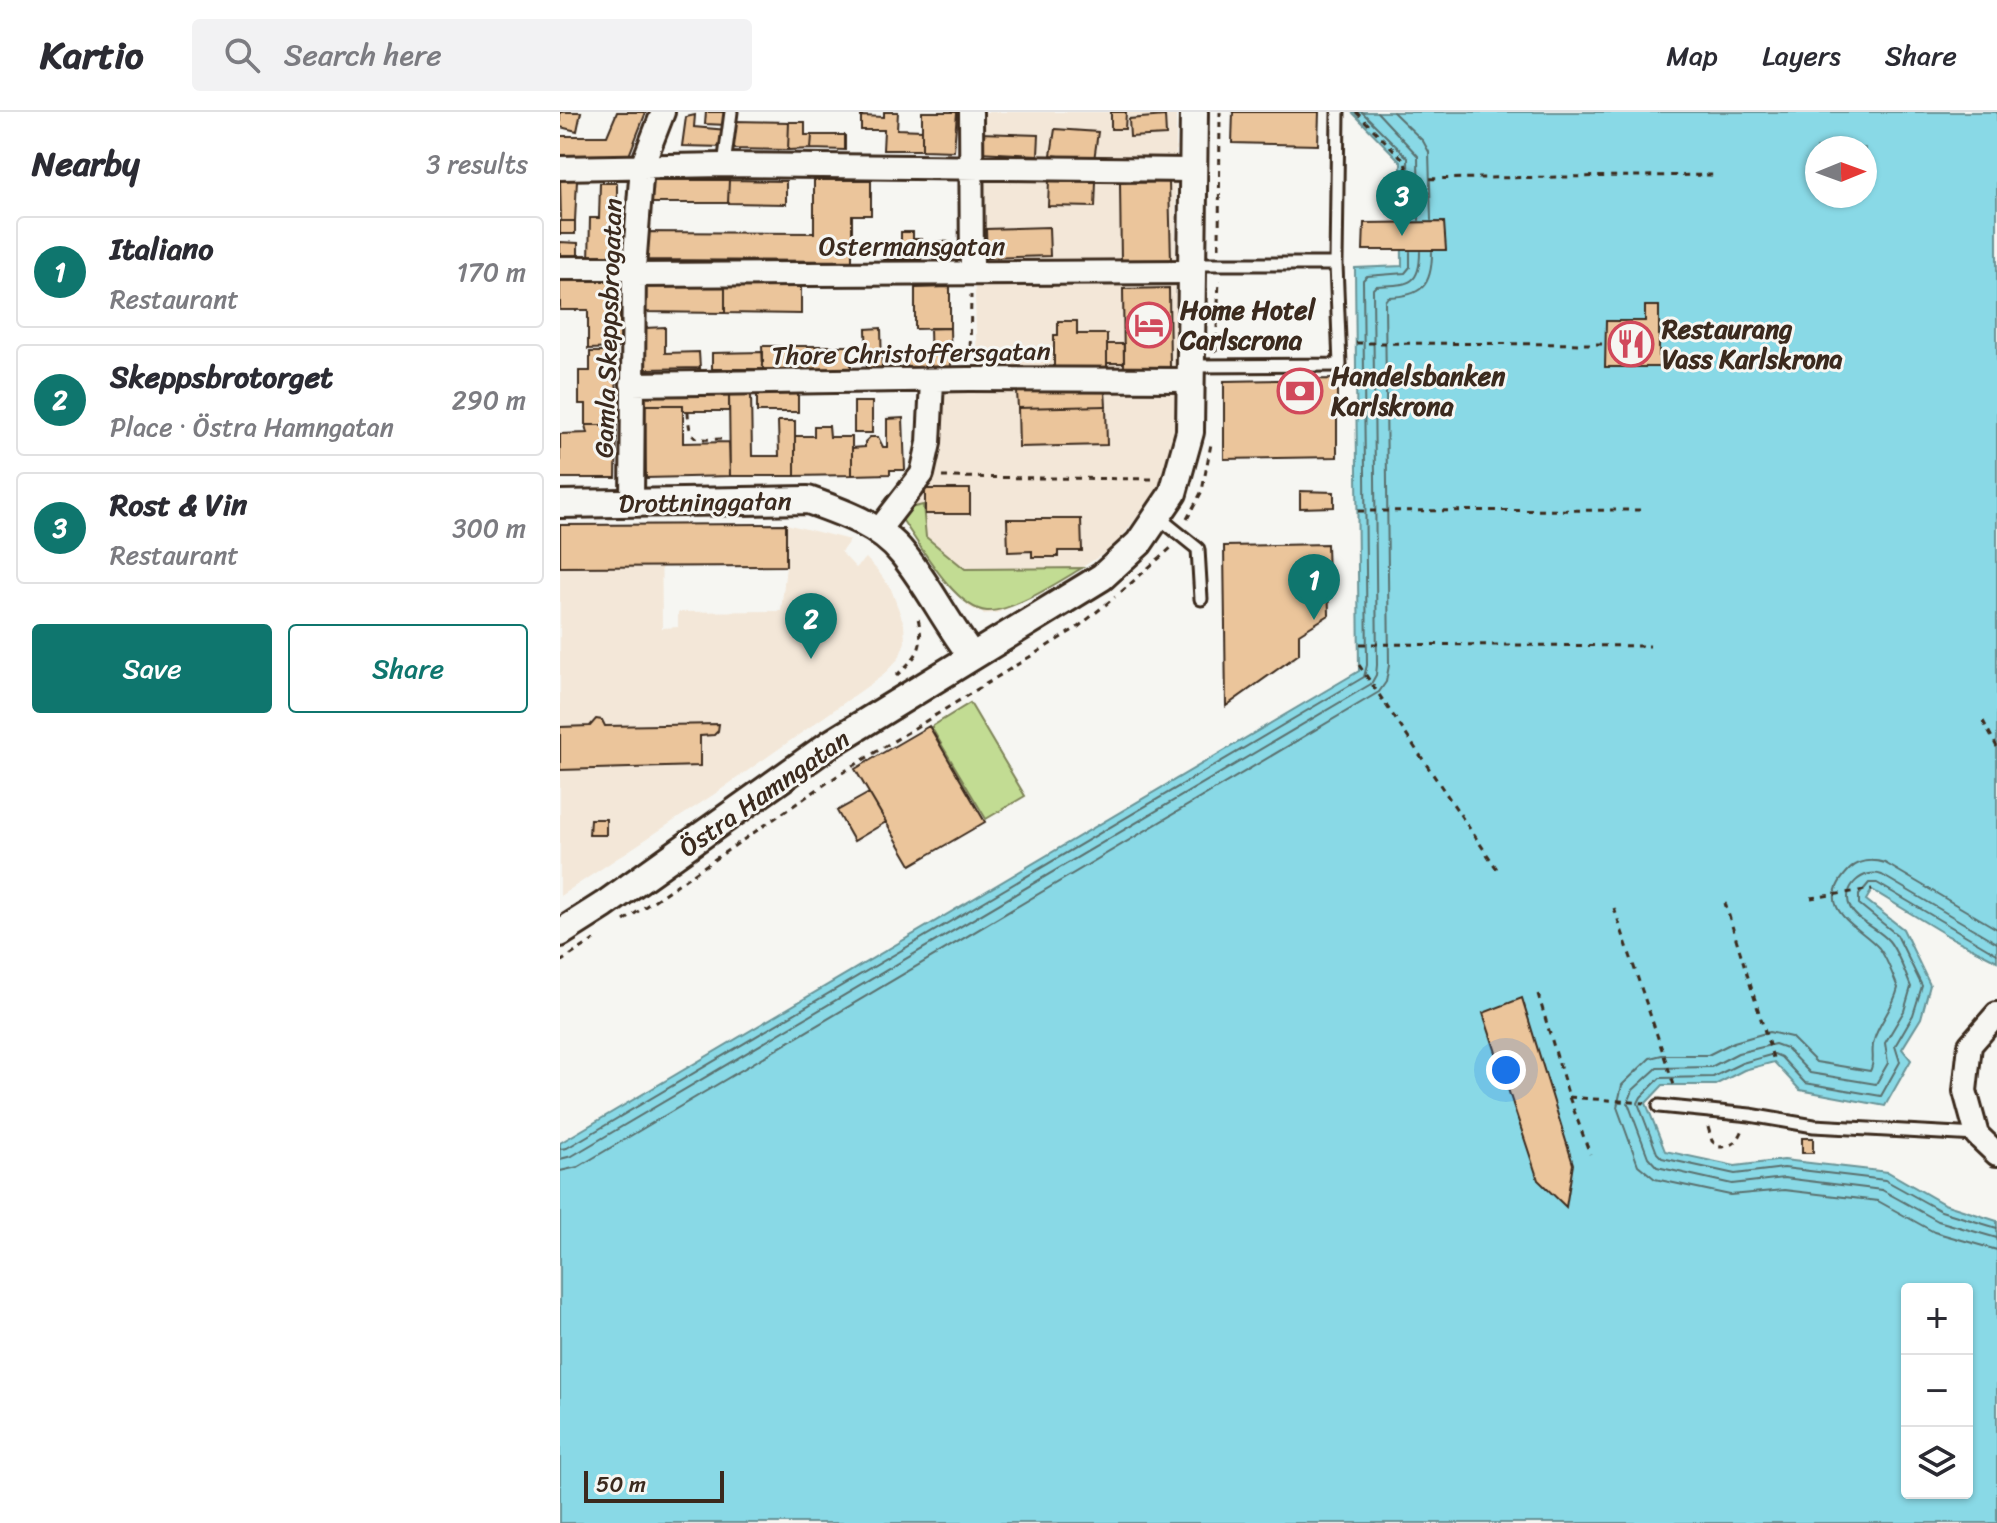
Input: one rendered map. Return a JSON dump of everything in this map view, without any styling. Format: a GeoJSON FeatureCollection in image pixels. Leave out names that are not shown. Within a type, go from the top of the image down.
{"type":"FeatureCollection","features":[{"type":"Feature","properties":{"kind":"street","name":"Gamla Skeppsbrogatan"},"geometry":{"type":"LineString","coordinates":[[632,502],[633,272],[642,166],[663,112]]}},
{"type":"Feature","properties":{"kind":"street"},"geometry":{"type":"LineString","coordinates":[[971,112],[972,273]]}},
{"type":"Feature","properties":{"kind":"street","name":"Östra Hamngatan"},"geometry":{"type":"LineString","coordinates":[[560,933],[830,744],[1102,577],[1139,543],[1173,493],[1190,432],[1199,371],[1190,268],[1194,112]]}},
{"type":"Feature","properties":{"kind":"street"},"geometry":{"type":"LineString","coordinates":[[560,168],[724,165],[1193,170]]}},
{"type":"Feature","properties":{"kind":"street","name":"Ostermansgatan"},"geometry":{"type":"LineString","coordinates":[[560,268],[633,272],[972,273],[1190,268]]}},
{"type":"Feature","properties":{"kind":"street","name":"Thore Christoffersgatan"},"geometry":{"type":"LineString","coordinates":[[632,384],[932,381],[1199,371]]}},
{"type":"Feature","properties":{"kind":"street"},"geometry":{"type":"LineString","coordinates":[[878,531],[922,474],[929,443],[932,381]]}},
{"type":"Feature","properties":{"kind":"street","name":"Drottninggatan"},"geometry":{"type":"LineString","coordinates":[[560,504],[808,500],[844,512],[878,531],[903,553],[972,656]]}},
{"type":"Feature","properties":{"kind":"street"},"geometry":{"type":"LineString","coordinates":[[1997,1014],[1970,1045],[1965,1091],[1977,1135],[1997,1154]]}},
{"type":"Feature","properties":{"kind":"lane"},"geometry":{"type":"LineString","coordinates":[[724,165],[731,112]]}},
{"type":"Feature","properties":{"kind":"lane"},"geometry":{"type":"LineString","coordinates":[[1199,371],[1340,365],[1336,264],[1338,112]]}},
{"type":"Feature","properties":{"kind":"lane"},"geometry":{"type":"LineString","coordinates":[[1190,268],[1219,264],[1336,264]]}},
{"type":"Feature","properties":{"kind":"lane"},"geometry":{"type":"LineString","coordinates":[[1157,516],[1198,549],[1201,599]]}},
{"type":"Feature","properties":{"kind":"lane"},"geometry":{"type":"LineString","coordinates":[[1659,1106],[1750,1115],[1814,1126],[1977,1135]]}},
{"type":"Feature","properties":{"kind":"path"},"geometry":{"type":"LineString","coordinates":[[1199,371],[1219,264],[1220,112]]}},
{"type":"Feature","properties":{"kind":"path"},"geometry":{"type":"LineString","coordinates":[[1356,112],[1404,160],[1410,179],[1714,175]]}},
{"type":"Feature","properties":{"kind":"path"},"geometry":{"type":"LineString","coordinates":[[969,379],[972,273]]}},
{"type":"Feature","properties":{"kind":"path"},"geometry":{"type":"LineString","coordinates":[[1356,343],[1605,344]]}},
{"type":"Feature","properties":{"kind":"path"},"geometry":{"type":"LineString","coordinates":[[688,411],[688,429],[692,436],[722,439]]}},
{"type":"Feature","properties":{"kind":"path"},"geometry":{"type":"LineString","coordinates":[[617,925],[837,776],[1078,627],[1143,575],[1171,547],[1202,491],[1211,455],[1211,440]]}},
{"type":"Feature","properties":{"kind":"path"},"geometry":{"type":"LineString","coordinates":[[922,474],[953,479],[1177,479]]}},
{"type":"Feature","properties":{"kind":"path"},"geometry":{"type":"LineString","coordinates":[[1358,511],[1645,510]]}},
{"type":"Feature","properties":{"kind":"path"},"geometry":{"type":"LineString","coordinates":[[896,676],[919,653],[922,640],[917,613]]}},
{"type":"Feature","properties":{"kind":"path"},"geometry":{"type":"LineString","coordinates":[[1360,644],[1650,646]]}},
{"type":"Feature","properties":{"kind":"path"},"geometry":{"type":"LineString","coordinates":[[1359,665],[1497,869]]}},
{"type":"Feature","properties":{"kind":"path"},"geometry":{"type":"LineString","coordinates":[[1983,721],[1997,747]]}},
{"type":"Feature","properties":{"kind":"path"},"geometry":{"type":"LineString","coordinates":[[1811,898],[1870,892]]}},
{"type":"Feature","properties":{"kind":"path"},"geometry":{"type":"LineString","coordinates":[[1725,903],[1774,1061]]}},
{"type":"Feature","properties":{"kind":"path"},"geometry":{"type":"LineString","coordinates":[[1614,908],[1674,1085]]}},
{"type":"Feature","properties":{"kind":"path"},"geometry":{"type":"LineString","coordinates":[[560,962],[594,940]]}},
{"type":"Feature","properties":{"kind":"path"},"geometry":{"type":"LineString","coordinates":[[1538,994],[1590,1154]]}},
{"type":"Feature","properties":{"kind":"path"},"geometry":{"type":"LineString","coordinates":[[1569,1097],[1646,1103]]}},
{"type":"Feature","properties":{"kind":"path"},"geometry":{"type":"LineString","coordinates":[[1708,1111],[1708,1132],[1719,1147],[1730,1147],[1739,1139],[1750,1115]]}},
{"type":"Feature","properties":{"kind":"shaded area"},"geometry":{"type":"Polygon","coordinates":[[[970,112],[1176,112],[1175,369],[977,370],[970,112]]]}},
{"type":"Feature","properties":{"kind":"shaded area"},"geometry":{"type":"Polygon","coordinates":[[[1176,389],[1177,435],[1159,489],[1114,547],[1045,591],[997,613],[984,614],[969,607],[909,531],[908,519],[934,464],[938,391],[1176,389]]]}},
{"type":"Feature","properties":{"kind":"shaded area"},"geometry":{"type":"Polygon","coordinates":[[[786,524],[850,540],[841,552],[856,568],[866,558],[878,571],[891,589],[904,624],[905,642],[899,658],[882,676],[716,793],[560,896],[560,525],[661,525],[662,628],[678,627],[678,612],[781,611],[786,566],[786,524]]]}},
{"type":"Feature","properties":{"kind":"green space"},"geometry":{"type":"Polygon","coordinates":[[[923,505],[926,537],[965,569],[1082,568],[1010,607],[987,611],[975,607],[950,587],[901,518],[901,510],[923,505]]]}},
{"type":"Feature","properties":{"kind":"green space"},"geometry":{"type":"Polygon","coordinates":[[[970,703],[1025,796],[986,819],[931,727],[970,703]]]}},
{"type":"Feature","properties":{"kind":"water"},"geometry":{"type":"Polygon","coordinates":[[[1352,112],[1997,112],[1997,961],[1948,936],[1872,890],[1866,900],[1903,929],[1930,985],[1921,1018],[1902,1049],[1911,1060],[1885,1106],[1800,1090],[1774,1062],[1744,1070],[1715,1085],[1663,1085],[1646,1103],[1665,1151],[1735,1166],[1784,1160],[1888,1172],[1944,1204],[1997,1221],[1997,1523],[560,1523],[560,1143],[1359,671],[1355,268],[1402,266],[1401,162],[1352,112]]]}},
{"type":"Feature","properties":{"kind":"building"},"geometry":{"type":"Polygon","coordinates":[[[560,112],[581,112],[577,131],[560,127],[560,112]]]}},
{"type":"Feature","properties":{"kind":"building"},"geometry":{"type":"Polygon","coordinates":[[[617,112],[646,112],[626,163],[560,162],[560,136],[607,136],[617,112]]]}},
{"type":"Feature","properties":{"kind":"building"},"geometry":{"type":"Polygon","coordinates":[[[706,112],[729,112],[727,125],[705,124],[706,112]]]}},
{"type":"Feature","properties":{"kind":"building"},"geometry":{"type":"Polygon","coordinates":[[[884,112],[898,112],[897,129],[922,130],[922,150],[883,150],[884,130],[861,130],[861,116],[884,117],[884,112]]]}},
{"type":"Feature","properties":{"kind":"building"},"geometry":{"type":"Polygon","coordinates":[[[922,112],[957,112],[954,151],[922,150],[922,112]]]}},
{"type":"Feature","properties":{"kind":"building"},"geometry":{"type":"Polygon","coordinates":[[[1111,112],[1126,112],[1125,129],[1111,129],[1111,112]]]}},
{"type":"Feature","properties":{"kind":"building"},"geometry":{"type":"Polygon","coordinates":[[[1233,112],[1319,112],[1318,145],[1232,143],[1233,112]]]}},
{"type":"Feature","properties":{"kind":"building"},"geometry":{"type":"Polygon","coordinates":[[[695,115],[694,127],[727,130],[725,147],[682,146],[686,117],[695,115]]]}},
{"type":"Feature","properties":{"kind":"building"},"geometry":{"type":"Polygon","coordinates":[[[1165,116],[1166,135],[1130,137],[1129,119],[1165,116]]]}},
{"type":"Feature","properties":{"kind":"building"},"geometry":{"type":"Polygon","coordinates":[[[734,121],[789,122],[788,150],[734,149],[734,121]]]}},
{"type":"Feature","properties":{"kind":"building"},"geometry":{"type":"Polygon","coordinates":[[[789,122],[805,122],[805,135],[812,135],[811,149],[788,150],[789,122]]]}},
{"type":"Feature","properties":{"kind":"building"},"geometry":{"type":"Polygon","coordinates":[[[1055,129],[1098,132],[1094,160],[1051,155],[1055,129]]]}},
{"type":"Feature","properties":{"kind":"building"},"geometry":{"type":"Polygon","coordinates":[[[979,133],[1039,135],[1038,155],[978,152],[979,133]]]}},
{"type":"Feature","properties":{"kind":"building"},"geometry":{"type":"Polygon","coordinates":[[[812,135],[845,135],[845,150],[811,149],[812,135]]]}},
{"type":"Feature","properties":{"kind":"building"},"geometry":{"type":"Polygon","coordinates":[[[560,180],[577,180],[575,221],[561,221],[560,180]]]}},
{"type":"Feature","properties":{"kind":"building"},"geometry":{"type":"Polygon","coordinates":[[[643,180],[729,180],[728,203],[643,203],[643,180]]]}},
{"type":"Feature","properties":{"kind":"building"},"geometry":{"type":"Polygon","coordinates":[[[729,180],[786,181],[786,204],[728,203],[729,180]]]}},
{"type":"Feature","properties":{"kind":"building"},"geometry":{"type":"Polygon","coordinates":[[[814,180],[871,180],[871,215],[852,215],[852,261],[640,260],[640,232],[814,233],[814,180]]]}},
{"type":"Feature","properties":{"kind":"building"},"geometry":{"type":"Polygon","coordinates":[[[1049,180],[1096,182],[1095,207],[1048,206],[1049,180]]]}},
{"type":"Feature","properties":{"kind":"building"},"geometry":{"type":"Polygon","coordinates":[[[1169,182],[1171,261],[1121,262],[1120,183],[1169,182]]]}},
{"type":"Feature","properties":{"kind":"building"},"geometry":{"type":"Polygon","coordinates":[[[600,183],[617,183],[617,261],[589,261],[590,218],[599,218],[600,183]]]}},
{"type":"Feature","properties":{"kind":"building"},"geometry":{"type":"Polygon","coordinates":[[[560,221],[575,221],[575,234],[560,234],[560,221]]]}},
{"type":"Feature","properties":{"kind":"building"},"geometry":{"type":"Polygon","coordinates":[[[1444,222],[1446,250],[1363,250],[1364,223],[1444,222]]]}},
{"type":"Feature","properties":{"kind":"building"},"geometry":{"type":"Polygon","coordinates":[[[1049,227],[1050,256],[987,258],[986,229],[1049,227]]]}},
{"type":"Feature","properties":{"kind":"building"},"geometry":{"type":"Polygon","coordinates":[[[901,232],[913,232],[913,239],[921,239],[921,259],[884,259],[884,242],[901,242],[901,232]]]}},
{"type":"Feature","properties":{"kind":"building"},"geometry":{"type":"Polygon","coordinates":[[[938,241],[948,242],[947,258],[938,258],[938,241]]]}},
{"type":"Feature","properties":{"kind":"building"},"geometry":{"type":"Polygon","coordinates":[[[560,242],[578,243],[578,260],[560,259],[560,242]]]}},
{"type":"Feature","properties":{"kind":"building"},"geometry":{"type":"Polygon","coordinates":[[[615,275],[615,279],[620,280],[620,348],[588,349],[588,310],[560,310],[560,276],[615,275]]]}},
{"type":"Feature","properties":{"kind":"building"},"geometry":{"type":"Polygon","coordinates":[[[643,286],[725,287],[725,313],[642,312],[643,286]]]}},
{"type":"Feature","properties":{"kind":"building"},"geometry":{"type":"Polygon","coordinates":[[[725,287],[801,287],[801,314],[725,313],[725,287]]]}},
{"type":"Feature","properties":{"kind":"building"},"geometry":{"type":"Polygon","coordinates":[[[950,287],[950,328],[915,329],[915,288],[950,287]]]}},
{"type":"Feature","properties":{"kind":"building"},"geometry":{"type":"Polygon","coordinates":[[[1169,288],[1170,367],[1124,368],[1123,289],[1169,288]]]}},
{"type":"Feature","properties":{"kind":"building"},"geometry":{"type":"Polygon","coordinates":[[[1645,306],[1659,306],[1659,367],[1605,367],[1606,321],[1645,321],[1645,306]]]}},
{"type":"Feature","properties":{"kind":"building"},"geometry":{"type":"Polygon","coordinates":[[[1058,321],[1077,321],[1077,334],[1107,334],[1107,367],[1054,367],[1054,335],[1058,335],[1058,321]]]}},
{"type":"Feature","properties":{"kind":"building"},"geometry":{"type":"Polygon","coordinates":[[[665,327],[665,353],[699,352],[700,368],[646,369],[645,328],[665,327]]]}},
{"type":"Feature","properties":{"kind":"building"},"geometry":{"type":"Polygon","coordinates":[[[881,328],[882,368],[867,368],[866,329],[881,328]]]}},
{"type":"Feature","properties":{"kind":"building"},"geometry":{"type":"Polygon","coordinates":[[[930,328],[950,328],[951,370],[931,370],[930,328]]]}},
{"type":"Feature","properties":{"kind":"building"},"geometry":{"type":"Polygon","coordinates":[[[1107,344],[1124,344],[1124,363],[1107,363],[1107,344]]]}},
{"type":"Feature","properties":{"kind":"building"},"geometry":{"type":"Polygon","coordinates":[[[762,346],[851,346],[851,369],[763,369],[762,346]]]}},
{"type":"Feature","properties":{"kind":"building"},"geometry":{"type":"Polygon","coordinates":[[[590,352],[616,352],[617,425],[586,425],[586,404],[579,404],[579,371],[590,371],[590,352]]]}},
{"type":"Feature","properties":{"kind":"building"},"geometry":{"type":"Polygon","coordinates":[[[763,352],[763,369],[712,369],[712,353],[763,352]]]}},
{"type":"Feature","properties":{"kind":"building"},"geometry":{"type":"Polygon","coordinates":[[[926,357],[926,368],[907,368],[906,358],[926,357]]]}},
{"type":"Feature","properties":{"kind":"building"},"geometry":{"type":"Polygon","coordinates":[[[1337,379],[1337,457],[1224,459],[1224,381],[1337,379]]]}},
{"type":"Feature","properties":{"kind":"building"},"geometry":{"type":"Polygon","coordinates":[[[1105,390],[1106,406],[1018,408],[1017,392],[1105,390]]]}},
{"type":"Feature","properties":{"kind":"building"},"geometry":{"type":"Polygon","coordinates":[[[729,393],[751,393],[752,456],[779,456],[778,421],[795,421],[795,476],[730,476],[729,393]]]}},
{"type":"Feature","properties":{"kind":"building"},"geometry":{"type":"Polygon","coordinates":[[[729,393],[729,411],[683,411],[683,405],[645,405],[645,394],[729,393]]]}},
{"type":"Feature","properties":{"kind":"building"},"geometry":{"type":"Polygon","coordinates":[[[798,393],[798,412],[757,412],[757,394],[798,393]]]}},
{"type":"Feature","properties":{"kind":"building"},"geometry":{"type":"Polygon","coordinates":[[[854,402],[872,402],[872,433],[854,433],[854,402]]]}},
{"type":"Feature","properties":{"kind":"building"},"geometry":{"type":"Polygon","coordinates":[[[645,405],[683,405],[683,443],[729,442],[730,476],[646,478],[645,405]]]}},
{"type":"Feature","properties":{"kind":"building"},"geometry":{"type":"Polygon","coordinates":[[[1106,406],[1107,445],[1019,447],[1018,408],[1106,406]]]}},
{"type":"Feature","properties":{"kind":"building"},"geometry":{"type":"Polygon","coordinates":[[[903,418],[905,470],[890,470],[890,474],[852,475],[852,448],[865,447],[870,437],[878,437],[883,447],[887,447],[887,419],[903,418]]]}},
{"type":"Feature","properties":{"kind":"building"},"geometry":{"type":"Polygon","coordinates":[[[586,425],[617,425],[616,478],[560,478],[560,434],[588,433],[586,425]]]}},
{"type":"Feature","properties":{"kind":"building"},"geometry":{"type":"Polygon","coordinates":[[[814,426],[829,426],[830,437],[852,437],[852,475],[795,476],[795,436],[814,436],[814,426]]]}},
{"type":"Feature","properties":{"kind":"building"},"geometry":{"type":"Polygon","coordinates":[[[925,489],[970,489],[970,514],[925,514],[925,489]]]}},
{"type":"Feature","properties":{"kind":"building"},"geometry":{"type":"Polygon","coordinates":[[[1300,491],[1334,492],[1334,507],[1300,508],[1300,491]]]}},
{"type":"Feature","properties":{"kind":"building"},"geometry":{"type":"Polygon","coordinates":[[[1007,519],[1081,519],[1082,551],[1058,551],[1058,557],[1032,557],[1032,551],[1008,552],[1007,519]]]}},
{"type":"Feature","properties":{"kind":"building"},"geometry":{"type":"Polygon","coordinates":[[[786,524],[786,566],[560,567],[560,525],[786,524]]]}},
{"type":"Feature","properties":{"kind":"building"},"geometry":{"type":"Polygon","coordinates":[[[1327,544],[1329,615],[1299,634],[1299,654],[1226,706],[1224,546],[1327,544]]]}},
{"type":"Feature","properties":{"kind":"building"},"geometry":{"type":"Polygon","coordinates":[[[596,719],[602,720],[605,726],[719,724],[714,735],[700,736],[700,766],[560,770],[560,727],[590,726],[596,719]]]}},
{"type":"Feature","properties":{"kind":"building"},"geometry":{"type":"Polygon","coordinates":[[[929,726],[985,822],[911,865],[855,769],[929,726]]]}},
{"type":"Feature","properties":{"kind":"building"},"geometry":{"type":"Polygon","coordinates":[[[869,793],[886,822],[854,841],[837,811],[869,793]]]}},
{"type":"Feature","properties":{"kind":"building"},"geometry":{"type":"Polygon","coordinates":[[[590,819],[606,819],[606,835],[589,835],[590,819]]]}},
{"type":"Feature","properties":{"kind":"building"},"geometry":{"type":"Polygon","coordinates":[[[1522,998],[1573,1164],[1566,1207],[1538,1180],[1483,1013],[1522,998]]]}},
{"type":"Feature","properties":{"kind":"building"},"geometry":{"type":"Polygon","coordinates":[[[1802,1138],[1813,1138],[1813,1153],[1802,1153],[1802,1138]]]}},
{"type":"Feature","properties":{"kind":"place","name":"Rost & Vin"},"geometry":{"type":"Point","coordinates":[1402,236]}},
{"type":"Feature","properties":{"kind":"place","name":"Home Hotel Carlscrona"},"geometry":{"type":"Point","coordinates":[1149,325]}},
{"type":"Feature","properties":{"kind":"place","name":"Restaurang Vass Karlskrona"},"geometry":{"type":"Point","coordinates":[1631,344]}},
{"type":"Feature","properties":{"kind":"place","name":"Handelsbanken Karlskrona"},"geometry":{"type":"Point","coordinates":[1300,391]}},
{"type":"Feature","properties":{"kind":"place","name":"Italiano"},"geometry":{"type":"Point","coordinates":[1314,620]}},
{"type":"Feature","properties":{"kind":"place","name":"Skeppsbrotorget"},"geometry":{"type":"Point","coordinates":[811,659]}}]}
